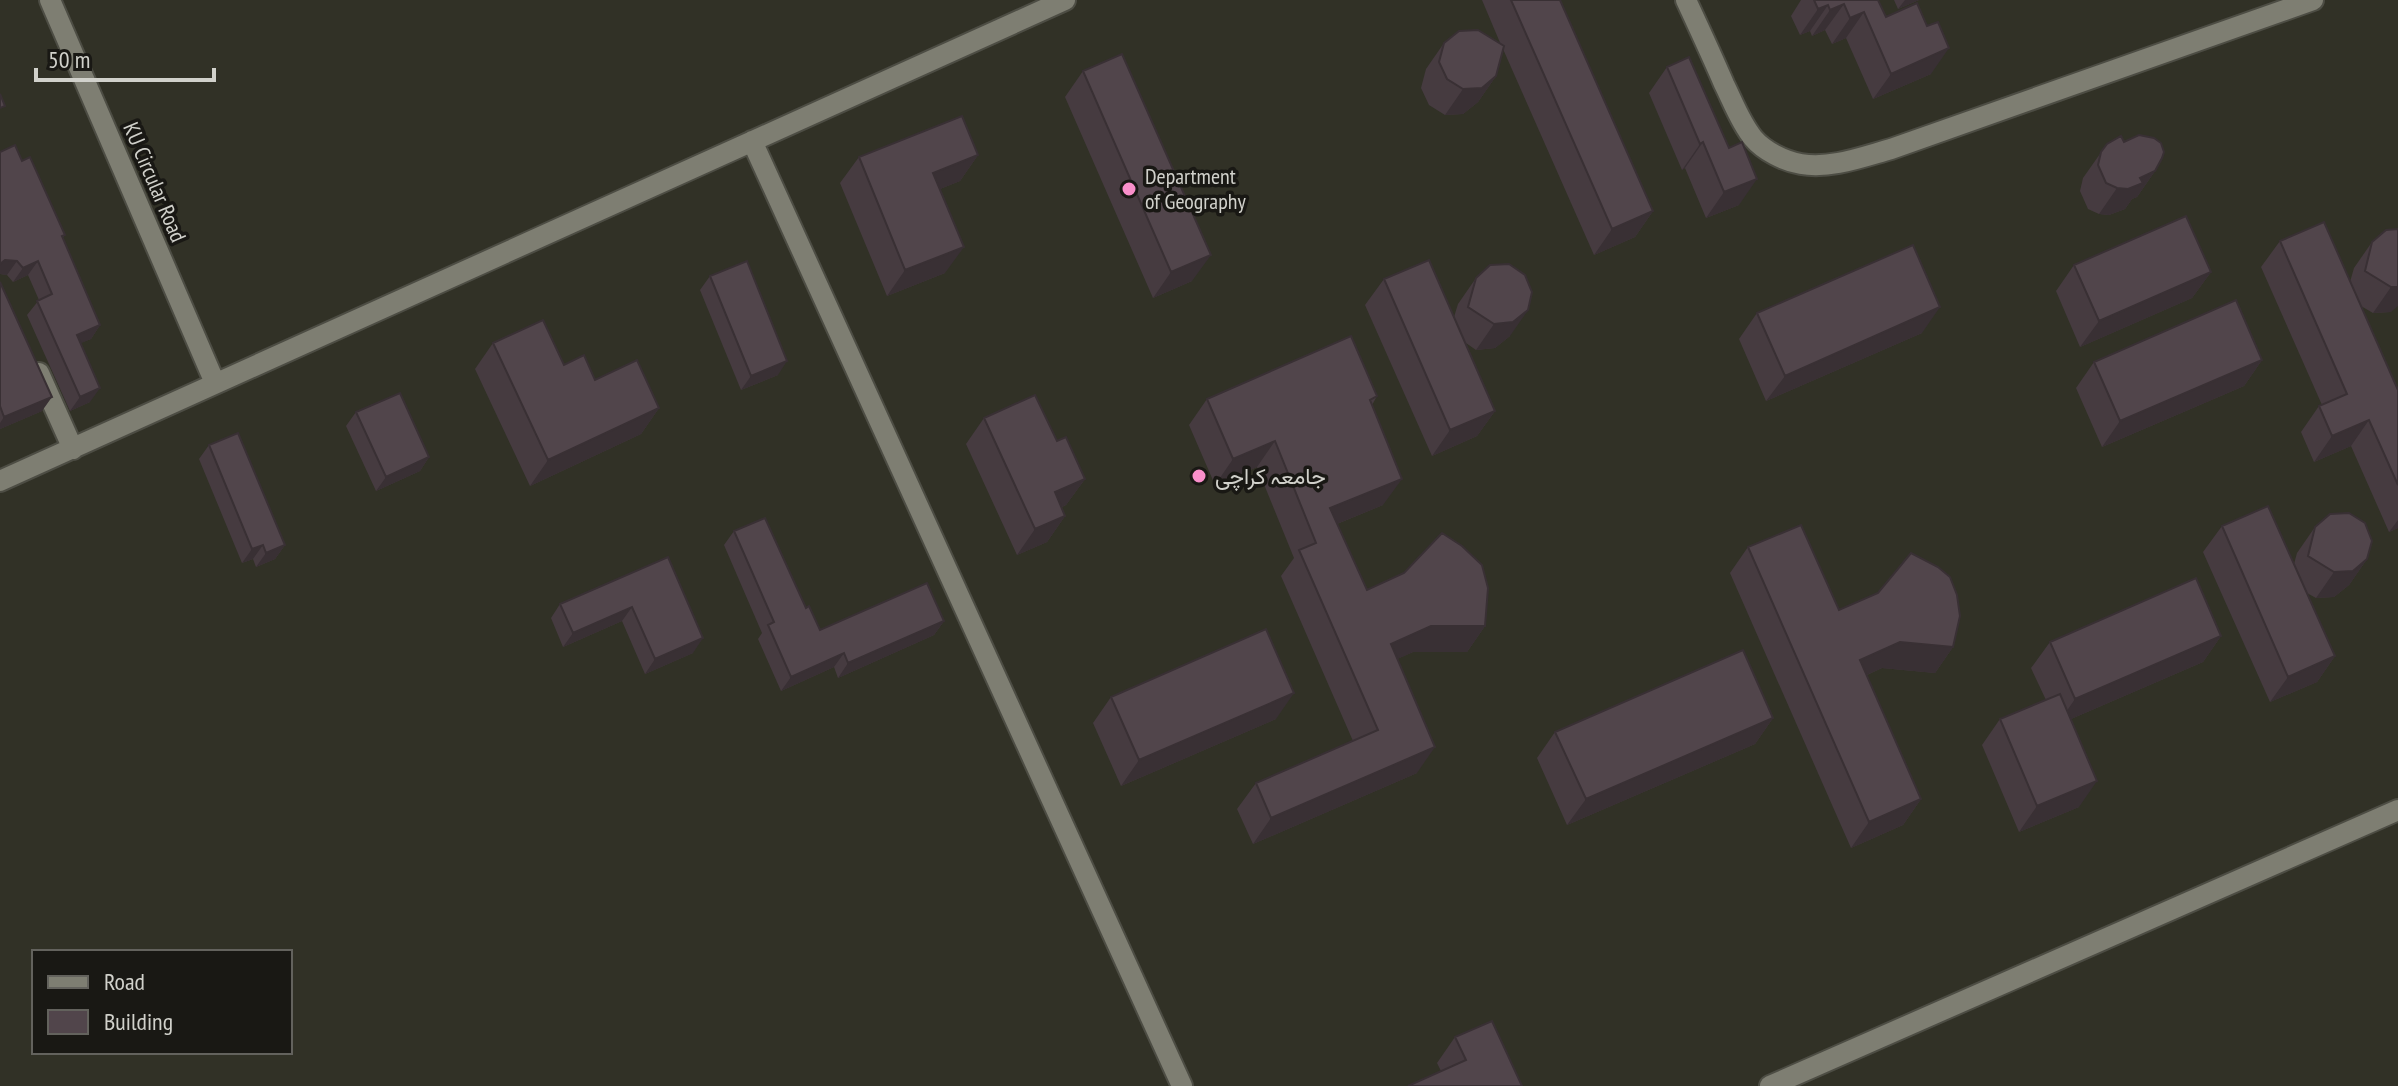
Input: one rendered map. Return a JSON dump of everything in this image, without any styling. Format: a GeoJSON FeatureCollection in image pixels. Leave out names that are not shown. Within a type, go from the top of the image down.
{"type":"FeatureCollection","features":[{"type":"Feature","properties":{"kind":"street","name":"KU Circular Road"},"geometry":{"type":"LineString","coordinates":[[50,0],[215,383]]}},
{"type":"Feature","properties":{"kind":"street"},"geometry":{"type":"LineString","coordinates":[[0,481],[1065,0]]}},
{"type":"Feature","properties":{"kind":"street"},"geometry":{"type":"LineString","coordinates":[[1686,0],[1740,119],[1754,140],[1785,160],[1823,165],[1891,149],[2313,0]]}},
{"type":"Feature","properties":{"kind":"street"},"geometry":{"type":"LineString","coordinates":[[752,141],[1182,1086]]}},
{"type":"Feature","properties":{"kind":"street"},"geometry":{"type":"LineString","coordinates":[[31,354],[73,449]]}},
{"type":"Feature","properties":{"kind":"street"},"geometry":{"type":"LineString","coordinates":[[1770,1086],[2398,810]]}},
{"type":"Feature","properties":{"kind":"building"},"geometry":{"type":"Polygon","coordinates":[[[1511,0],[1560,0],[1653,211],[1612,229],[1511,0]]]}},
{"type":"Feature","properties":{"kind":"building"},"geometry":{"type":"Polygon","coordinates":[[[1814,0],[1878,0],[1886,17],[1917,3],[1927,26],[1938,22],[1949,48],[1891,74],[1864,12],[1850,18],[1844,4],[1830,10],[1828,5],[1818,9],[1814,0]]]}},
{"type":"Feature","properties":{"kind":"building"},"geometry":{"type":"Polygon","coordinates":[[[1478,30],[1504,46],[1496,76],[1482,88],[1463,89],[1447,79],[1439,62],[1444,43],[1459,31],[1478,30]]]}},
{"type":"Feature","properties":{"kind":"building"},"geometry":{"type":"Polygon","coordinates":[[[1122,54],[1211,255],[1171,272],[1083,71],[1122,54]]]}},
{"type":"Feature","properties":{"kind":"building"},"geometry":{"type":"Polygon","coordinates":[[[1689,57],[1729,148],[1742,142],[1757,179],[1724,192],[1667,67],[1689,57]]]}},
{"type":"Feature","properties":{"kind":"building"},"geometry":{"type":"Polygon","coordinates":[[[962,116],[978,155],[933,173],[964,247],[905,270],[859,157],[962,116]]]}},
{"type":"Feature","properties":{"kind":"building"},"geometry":{"type":"Polygon","coordinates":[[[2139,135],[2161,143],[2164,152],[2155,171],[2140,178],[2143,183],[2128,189],[2106,183],[2098,165],[2101,152],[2107,144],[2121,136],[2124,142],[2139,135]]]}},
{"type":"Feature","properties":{"kind":"building"},"geometry":{"type":"Polygon","coordinates":[[[15,145],[22,161],[30,157],[100,325],[77,335],[100,388],[80,397],[37,301],[52,294],[38,261],[23,268],[17,261],[5,260],[0,264],[0,152],[15,145]]]}},
{"type":"Feature","properties":{"kind":"building"},"geometry":{"type":"Polygon","coordinates":[[[2186,216],[2211,272],[2099,321],[2074,265],[2186,216]]]}},
{"type":"Feature","properties":{"kind":"building"},"geometry":{"type":"Polygon","coordinates":[[[2324,222],[2398,390],[2398,485],[2369,420],[2332,436],[2319,406],[2347,394],[2280,241],[2324,222]]]}},
{"type":"Feature","properties":{"kind":"building"},"geometry":{"type":"Polygon","coordinates":[[[2398,229],[2398,287],[2391,287],[2365,271],[2372,242],[2386,230],[2398,229]]]}},
{"type":"Feature","properties":{"kind":"building"},"geometry":{"type":"Polygon","coordinates":[[[1913,245],[1940,307],[1785,376],[1757,313],[1913,245]]]}},
{"type":"Feature","properties":{"kind":"building"},"geometry":{"type":"Polygon","coordinates":[[[1429,260],[1495,411],[1450,430],[1384,279],[1429,260]]]}},
{"type":"Feature","properties":{"kind":"building"},"geometry":{"type":"Polygon","coordinates":[[[747,261],[787,361],[751,376],[710,276],[747,261]]]}},
{"type":"Feature","properties":{"kind":"building"},"geometry":{"type":"Polygon","coordinates":[[[1509,264],[1525,275],[1532,292],[1528,310],[1513,322],[1494,324],[1468,307],[1476,278],[1490,265],[1509,264]]]}},
{"type":"Feature","properties":{"kind":"building"},"geometry":{"type":"Polygon","coordinates":[[[0,282],[52,397],[4,417],[0,406],[0,282]]]}},
{"type":"Feature","properties":{"kind":"building"},"geometry":{"type":"Polygon","coordinates":[[[2236,300],[2262,360],[2120,421],[2094,362],[2236,300]]]}},
{"type":"Feature","properties":{"kind":"building"},"geometry":{"type":"Polygon","coordinates":[[[543,320],[564,365],[584,355],[595,380],[637,360],[659,408],[548,460],[493,343],[543,320]]]}},
{"type":"Feature","properties":{"kind":"building"},"geometry":{"type":"Polygon","coordinates":[[[1351,336],[1377,396],[1370,400],[1402,479],[1330,508],[1367,590],[1404,573],[1442,533],[1482,565],[1488,588],[1485,626],[1431,626],[1391,644],[1435,747],[1271,818],[1256,783],[1378,730],[1299,550],[1316,543],[1275,441],[1233,459],[1207,399],[1351,336]]]}},
{"type":"Feature","properties":{"kind":"building"},"geometry":{"type":"Polygon","coordinates":[[[400,393],[429,457],[386,477],[356,412],[400,393]]]}},
{"type":"Feature","properties":{"kind":"building"},"geometry":{"type":"Polygon","coordinates":[[[1035,395],[1057,441],[1066,437],[1085,479],[1055,492],[1065,516],[1035,529],[984,418],[1035,395]]]}},
{"type":"Feature","properties":{"kind":"building"},"geometry":{"type":"Polygon","coordinates":[[[238,433],[285,545],[266,553],[263,545],[252,549],[209,445],[238,433]]]}},
{"type":"Feature","properties":{"kind":"building"},"geometry":{"type":"Polygon","coordinates":[[[2268,506],[2335,656],[2288,677],[2222,526],[2268,506]]]}},
{"type":"Feature","properties":{"kind":"building"},"geometry":{"type":"Polygon","coordinates":[[[2349,513],[2365,523],[2372,541],[2367,559],[2353,571],[2334,572],[2308,556],[2315,527],[2330,514],[2349,513]]]}},
{"type":"Feature","properties":{"kind":"building"},"geometry":{"type":"Polygon","coordinates":[[[765,518],[806,608],[809,606],[820,630],[927,583],[944,621],[848,663],[844,653],[791,677],[768,625],[774,622],[734,531],[765,518]]]}},
{"type":"Feature","properties":{"kind":"building"},"geometry":{"type":"Polygon","coordinates":[[[1801,525],[1839,610],[1878,593],[1911,553],[1950,577],[1957,595],[1960,616],[1953,647],[1900,642],[1860,660],[1921,799],[1869,822],[1748,547],[1801,525]]]}},
{"type":"Feature","properties":{"kind":"building"},"geometry":{"type":"Polygon","coordinates":[[[668,557],[703,638],[655,659],[632,607],[573,633],[560,604],[668,557]]]}},
{"type":"Feature","properties":{"kind":"building"},"geometry":{"type":"Polygon","coordinates":[[[2196,578],[2221,636],[2075,699],[2050,642],[2196,578]]]}},
{"type":"Feature","properties":{"kind":"building"},"geometry":{"type":"Polygon","coordinates":[[[1266,629],[1294,693],[1139,760],[1111,697],[1266,629]]]}},
{"type":"Feature","properties":{"kind":"building"},"geometry":{"type":"Polygon","coordinates":[[[1743,650],[1773,718],[1586,799],[1555,732],[1743,650]]]}},
{"type":"Feature","properties":{"kind":"building"},"geometry":{"type":"Polygon","coordinates":[[[2060,694],[2097,781],[2037,806],[2000,719],[2060,694]]]}},
{"type":"Feature","properties":{"kind":"building"},"geometry":{"type":"Polygon","coordinates":[[[1492,1021],[1522,1086],[1408,1086],[1466,1060],[1455,1037],[1492,1021]]]}},
{"type":"Feature","properties":{"kind":"place","name":"Department of Geography"},"geometry":{"type":"Point","coordinates":[1129,189]}},
{"type":"Feature","properties":{"kind":"place","name":"جامعہ کراچی"},"geometry":{"type":"Point","coordinates":[1199,476]}}]}
